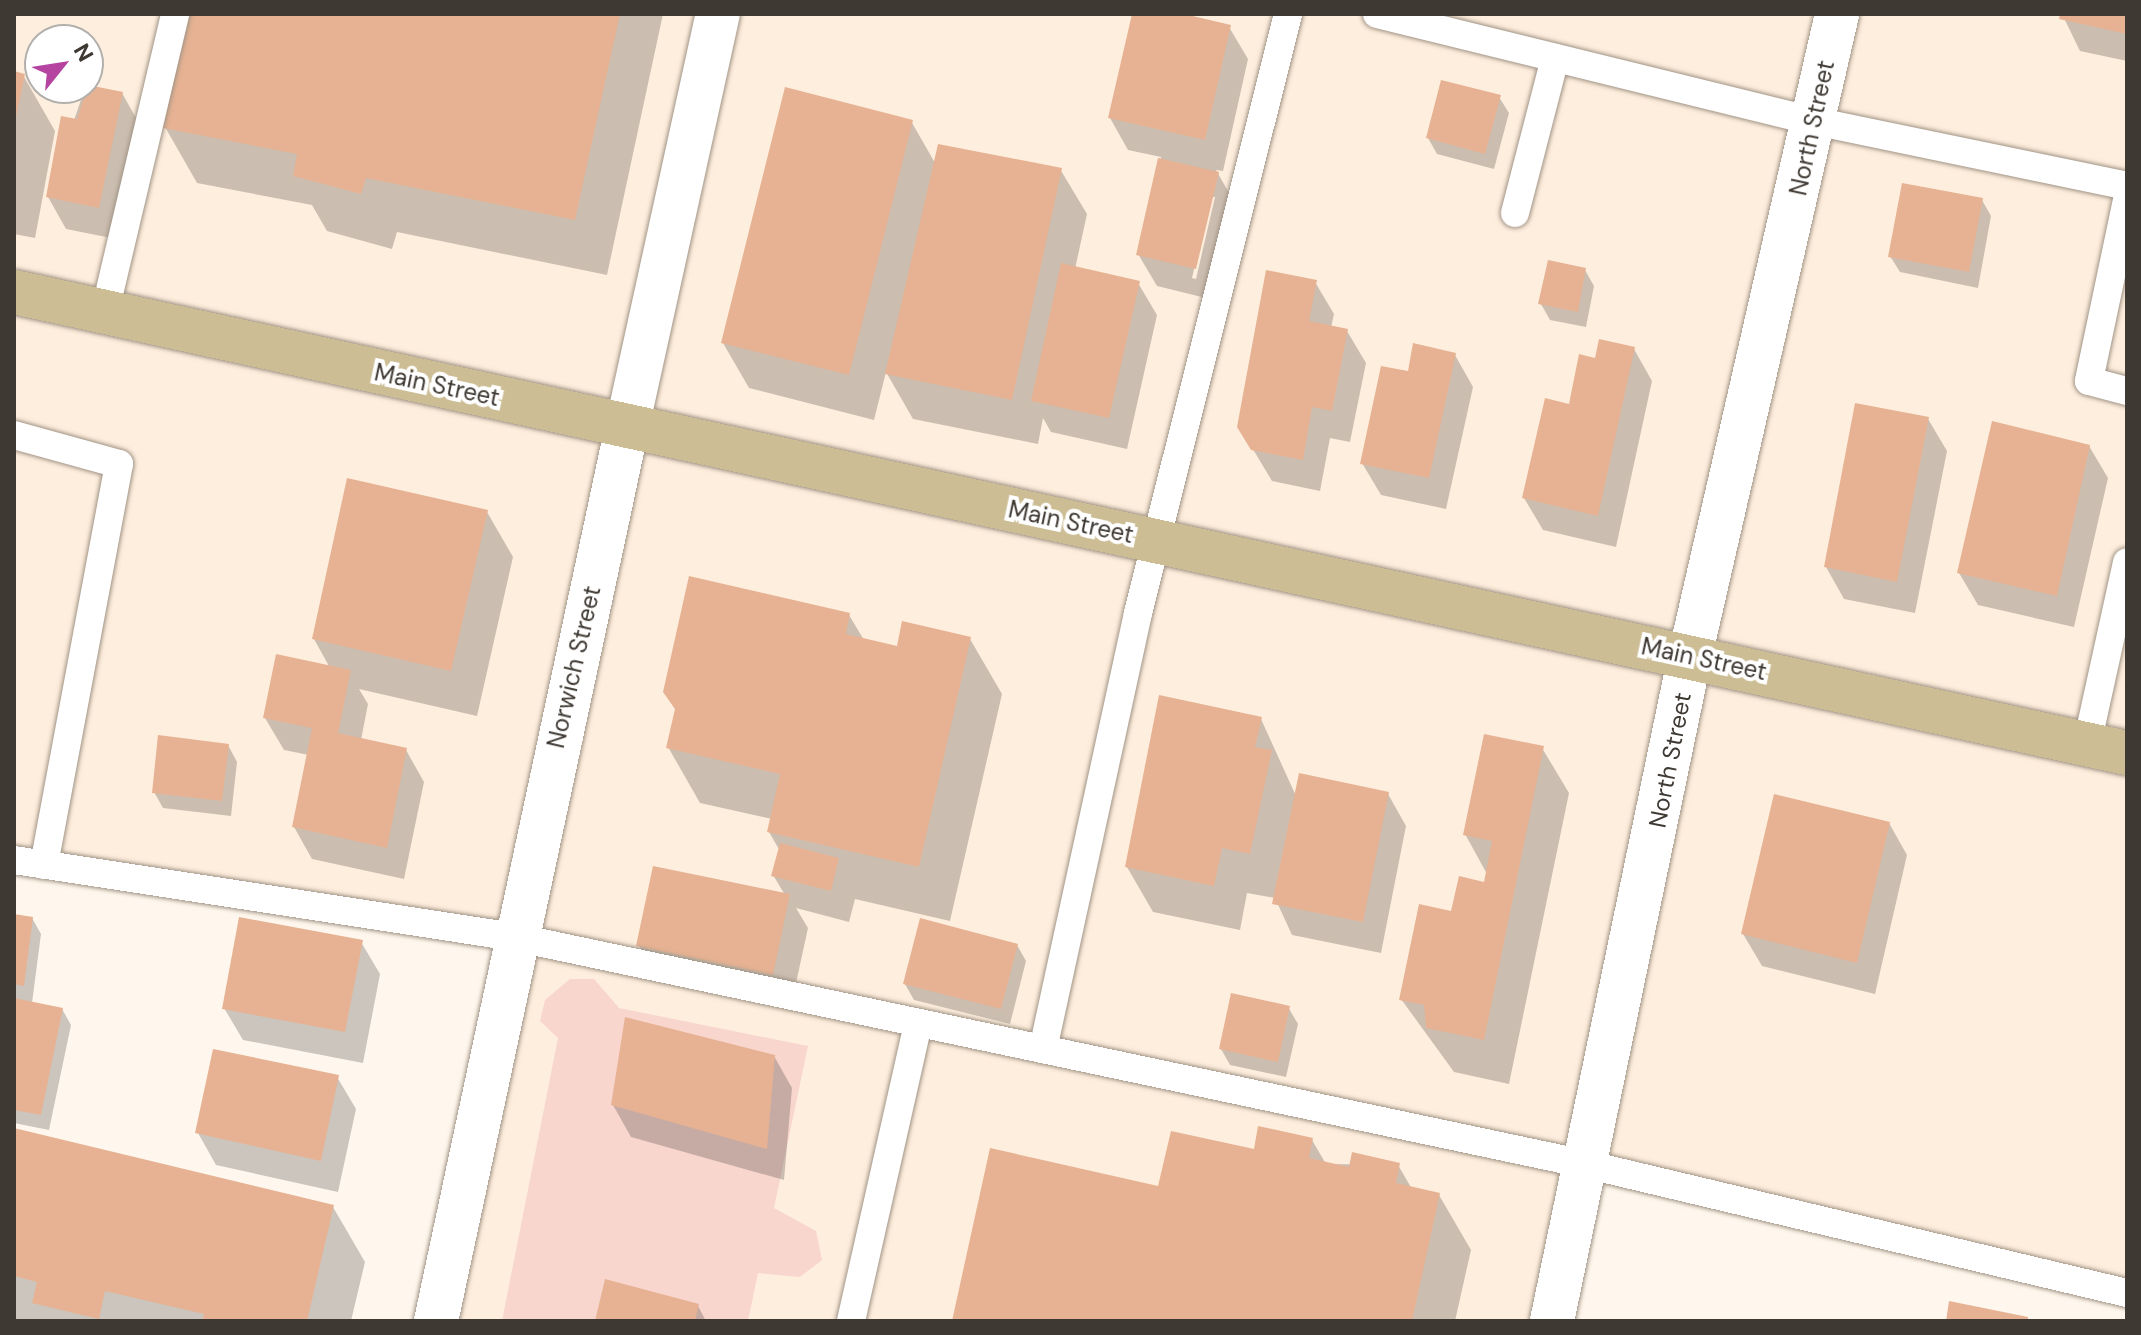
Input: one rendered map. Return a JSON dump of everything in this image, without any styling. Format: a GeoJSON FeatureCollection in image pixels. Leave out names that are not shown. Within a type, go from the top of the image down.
{"type":"FeatureCollection","features":[{"type":"Feature","properties":{"kind":"main road","name":"Main Street"},"geometry":{"type":"LineString","coordinates":[[14,292],[2107,749]]}},
{"type":"Feature","properties":{"kind":"street","name":"Norwich Street"},"geometry":{"type":"LineString","coordinates":[[436,1321],[514,937],[718,14]]}},
{"type":"Feature","properties":{"kind":"street","name":"North Street"},"geometry":{"type":"LineString","coordinates":[[1552,1321],[1690,656],[1837,14]]}},
{"type":"Feature","properties":{"kind":"lane"},"geometry":{"type":"LineString","coordinates":[[105,311],[175,14]]}},
{"type":"Feature","properties":{"kind":"lane"},"geometry":{"type":"LineString","coordinates":[[1043,1049],[1157,540],[1288,14]]}},
{"type":"Feature","properties":{"kind":"lane"},"geometry":{"type":"LineString","coordinates":[[1377,14],[1814,121],[2127,186]]}},
{"type":"Feature","properties":{"kind":"lane"},"geometry":{"type":"LineString","coordinates":[[1515,213],[1555,58]]}},
{"type":"Feature","properties":{"kind":"lane"},"geometry":{"type":"LineString","coordinates":[[2127,200],[2089,381],[2127,391]]}},
{"type":"Feature","properties":{"kind":"lane"},"geometry":{"type":"LineString","coordinates":[[14,435],[119,464],[44,865]]}},
{"type":"Feature","properties":{"kind":"lane"},"geometry":{"type":"LineString","coordinates":[[2107,749],[2127,562]]}},
{"type":"Feature","properties":{"kind":"lane"},"geometry":{"type":"LineString","coordinates":[[14,860],[514,937],[1585,1164],[2127,1293]]}},
{"type":"Feature","properties":{"kind":"lane"},"geometry":{"type":"LineString","coordinates":[[851,1321],[918,1023]]}},
{"type":"Feature","properties":{"kind":"shaded area"},"geometry":{"type":"Polygon","coordinates":[[[14,14],[2127,14],[2127,1293],[1586,1164],[1552,1321],[436,1321],[514,938],[14,860],[14,14]]]}},
{"type":"Feature","properties":{"kind":"shaded area"},"geometry":{"type":"Polygon","coordinates":[[[570,979],[594,979],[619,1008],[808,1046],[774,1208],[816,1231],[822,1260],[800,1277],[758,1273],[748,1321],[502,1321],[558,1038],[540,1021],[545,1000],[570,979]]]}},
{"type":"Feature","properties":{"kind":"building"},"geometry":{"type":"Polygon","coordinates":[[[188,14],[620,14],[575,220],[366,178],[361,194],[293,176],[297,154],[163,128],[188,14]]]}},
{"type":"Feature","properties":{"kind":"building"},"geometry":{"type":"Polygon","coordinates":[[[1132,14],[1184,14],[1231,25],[1205,140],[1108,118],[1132,14]]]}},
{"type":"Feature","properties":{"kind":"building"},"geometry":{"type":"Polygon","coordinates":[[[2060,14],[2127,14],[2127,34],[2059,19],[2060,14]]]}},
{"type":"Feature","properties":{"kind":"building"},"geometry":{"type":"Polygon","coordinates":[[[14,71],[24,74],[24,79],[14,122],[14,71]]]}},
{"type":"Feature","properties":{"kind":"building"},"geometry":{"type":"Polygon","coordinates":[[[1441,80],[1501,95],[1485,154],[1426,138],[1441,80]]]}},
{"type":"Feature","properties":{"kind":"building"},"geometry":{"type":"Polygon","coordinates":[[[785,87],[913,120],[849,375],[721,343],[785,87]]]}},
{"type":"Feature","properties":{"kind":"building"},"geometry":{"type":"Polygon","coordinates":[[[104,88],[123,92],[99,208],[46,197],[61,116],[77,119],[82,104],[104,104],[104,88]]]}},
{"type":"Feature","properties":{"kind":"building"},"geometry":{"type":"Polygon","coordinates":[[[938,144],[1062,168],[1012,400],[885,374],[938,144]]]}},
{"type":"Feature","properties":{"kind":"building"},"geometry":{"type":"Polygon","coordinates":[[[1158,158],[1219,172],[1196,269],[1136,255],[1158,158]]]}},
{"type":"Feature","properties":{"kind":"building"},"geometry":{"type":"Polygon","coordinates":[[[1902,183],[1983,198],[1969,272],[1888,257],[1902,183]]]}},
{"type":"Feature","properties":{"kind":"building"},"geometry":{"type":"Polygon","coordinates":[[[1548,260],[1586,268],[1578,312],[1538,304],[1548,260]]]}},
{"type":"Feature","properties":{"kind":"building"},"geometry":{"type":"Polygon","coordinates":[[[1061,263],[1140,281],[1109,418],[1031,401],[1061,263]]]}},
{"type":"Feature","properties":{"kind":"building"},"geometry":{"type":"Polygon","coordinates":[[[1266,270],[1317,280],[1309,321],[1348,329],[1332,411],[1312,407],[1303,460],[1251,450],[1237,427],[1266,270]]]}},
{"type":"Feature","properties":{"kind":"building"},"geometry":{"type":"Polygon","coordinates":[[[1599,339],[1635,347],[1598,516],[1522,498],[1545,398],[1569,404],[1579,354],[1595,358],[1599,339]]]}},
{"type":"Feature","properties":{"kind":"building"},"geometry":{"type":"Polygon","coordinates":[[[1413,343],[1456,353],[1429,478],[1360,464],[1381,366],[1408,371],[1413,343]]]}},
{"type":"Feature","properties":{"kind":"building"},"geometry":{"type":"Polygon","coordinates":[[[1855,403],[1929,417],[1897,582],[1824,567],[1855,403]]]}},
{"type":"Feature","properties":{"kind":"building"},"geometry":{"type":"Polygon","coordinates":[[[1992,421],[2090,445],[2057,596],[1957,573],[1992,421]]]}},
{"type":"Feature","properties":{"kind":"building"},"geometry":{"type":"Polygon","coordinates":[[[347,478],[488,510],[451,671],[312,639],[347,478]]]}},
{"type":"Feature","properties":{"kind":"building"},"geometry":{"type":"Polygon","coordinates":[[[689,576],[850,613],[846,634],[897,646],[902,621],[971,637],[919,867],[767,832],[780,774],[666,748],[675,709],[663,692],[689,576]]]}},
{"type":"Feature","properties":{"kind":"building"},"geometry":{"type":"Polygon","coordinates":[[[276,654],[351,670],[338,733],[407,748],[387,848],[292,827],[312,728],[263,718],[276,654]]]}},
{"type":"Feature","properties":{"kind":"building"},"geometry":{"type":"Polygon","coordinates":[[[1159,695],[1262,717],[1255,747],[1272,750],[1250,854],[1222,848],[1214,886],[1125,867],[1159,695]]]}},
{"type":"Feature","properties":{"kind":"building"},"geometry":{"type":"Polygon","coordinates":[[[1484,734],[1544,746],[1484,1040],[1426,1028],[1424,1005],[1399,1000],[1419,904],[1451,911],[1459,876],[1484,882],[1492,841],[1463,835],[1484,734]]]}},
{"type":"Feature","properties":{"kind":"building"},"geometry":{"type":"Polygon","coordinates":[[[158,735],[229,744],[222,801],[152,793],[158,735]]]}},
{"type":"Feature","properties":{"kind":"building"},"geometry":{"type":"Polygon","coordinates":[[[1299,773],[1389,792],[1363,922],[1272,904],[1299,773]]]}},
{"type":"Feature","properties":{"kind":"building"},"geometry":{"type":"Polygon","coordinates":[[[1774,794],[1890,822],[1857,963],[1741,934],[1774,794]]]}},
{"type":"Feature","properties":{"kind":"building"},"geometry":{"type":"Polygon","coordinates":[[[780,843],[839,858],[831,891],[771,876],[780,843]]]}},
{"type":"Feature","properties":{"kind":"building"},"geometry":{"type":"Polygon","coordinates":[[[653,866],[790,894],[773,975],[636,946],[653,866]]]}},
{"type":"Feature","properties":{"kind":"building"},"geometry":{"type":"Polygon","coordinates":[[[14,914],[33,917],[24,986],[14,984],[14,914]]]}},
{"type":"Feature","properties":{"kind":"building"},"geometry":{"type":"Polygon","coordinates":[[[239,917],[363,940],[345,1032],[222,1009],[239,917]]]}},
{"type":"Feature","properties":{"kind":"building"},"geometry":{"type":"Polygon","coordinates":[[[920,918],[1018,944],[1001,1009],[903,984],[920,918]]]}},
{"type":"Feature","properties":{"kind":"building"},"geometry":{"type":"Polygon","coordinates":[[[1231,993],[1290,1006],[1278,1062],[1219,1049],[1231,993]]]}},
{"type":"Feature","properties":{"kind":"building"},"geometry":{"type":"Polygon","coordinates":[[[14,998],[63,1008],[41,1115],[14,1110],[14,998]]]}},
{"type":"Feature","properties":{"kind":"building"},"geometry":{"type":"Polygon","coordinates":[[[625,1017],[775,1055],[767,1149],[611,1105],[625,1017]]]}},
{"type":"Feature","properties":{"kind":"building"},"geometry":{"type":"Polygon","coordinates":[[[213,1049],[339,1075],[321,1161],[195,1133],[213,1049]]]}},
{"type":"Feature","properties":{"kind":"building"},"geometry":{"type":"Polygon","coordinates":[[[1258,1126],[1313,1138],[1309,1158],[1349,1167],[1352,1152],[1400,1163],[1396,1183],[1440,1193],[1412,1321],[952,1321],[990,1148],[1158,1186],[1171,1131],[1254,1149],[1258,1126]]]}},
{"type":"Feature","properties":{"kind":"building"},"geometry":{"type":"Polygon","coordinates":[[[14,1128],[334,1205],[307,1321],[202,1321],[204,1314],[105,1291],[99,1319],[32,1303],[37,1282],[14,1276],[14,1128]]]}},
{"type":"Feature","properties":{"kind":"building"},"geometry":{"type":"Polygon","coordinates":[[[605,1279],[699,1304],[695,1321],[595,1321],[605,1279]]]}},
{"type":"Feature","properties":{"kind":"building"},"geometry":{"type":"Polygon","coordinates":[[[1949,1301],[2028,1317],[2028,1321],[1946,1321],[1949,1301]]]}}]}
